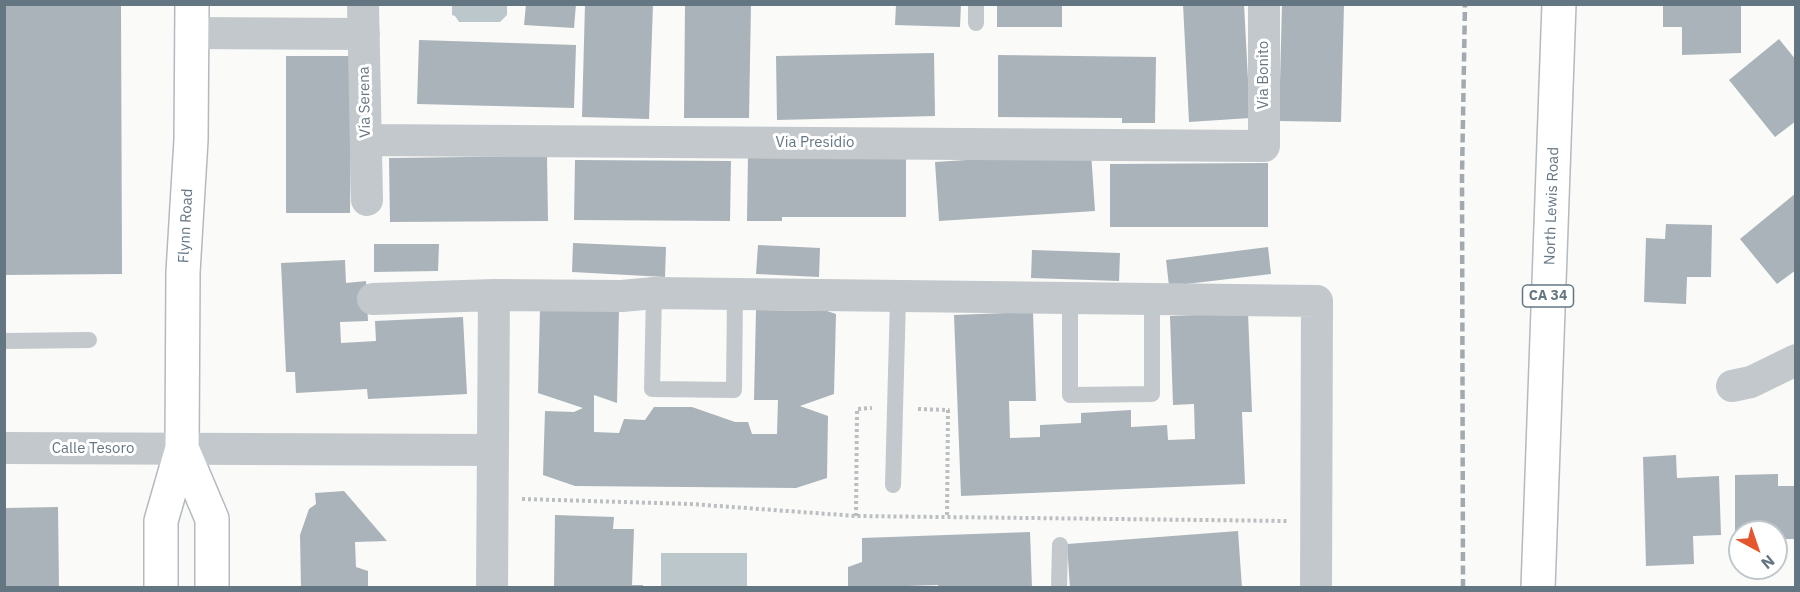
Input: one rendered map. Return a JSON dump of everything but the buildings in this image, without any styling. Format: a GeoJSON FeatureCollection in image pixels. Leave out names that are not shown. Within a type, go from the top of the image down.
{"type":"FeatureCollection","features":[{"type":"Feature","properties":{"kind":"main road","name":"North Lewis Road"},"geometry":{"type":"LineString","coordinates":[[1538,588],[1559,4]]}},
{"type":"Feature","properties":{"kind":"main road","name":"Flynn Road"},"geometry":{"type":"LineString","coordinates":[[161,588],[161,521],[182,448],[183,272],[190,140],[192,19]]}},
{"type":"Feature","properties":{"kind":"main road","name":"Flynn Road"},"geometry":{"type":"LineString","coordinates":[[182,448],[212,519],[213,588]]}},
{"type":"Feature","properties":{"kind":"street","name":"Via Bonito"},"geometry":{"type":"LineString","coordinates":[[1264,4],[1264,146]]}},
{"type":"Feature","properties":{"kind":"street"},"geometry":{"type":"LineString","coordinates":[[192,19],[362,12]]}},
{"type":"Feature","properties":{"kind":"street","name":"Via Serena"},"geometry":{"type":"LineString","coordinates":[[362,12],[367,200]]}},
{"type":"Feature","properties":{"kind":"street","name":"Via Presidio"},"geometry":{"type":"LineString","coordinates":[[366,140],[1264,146]]}},
{"type":"Feature","properties":{"kind":"street"},"geometry":{"type":"LineString","coordinates":[[373,299],[494,295],[622,296],[654,293],[1317,301],[1316,588]]}},
{"type":"Feature","properties":{"kind":"street"},"geometry":{"type":"LineString","coordinates":[[492,588],[494,295]]}},
{"type":"Feature","properties":{"kind":"street"},"geometry":{"type":"LineString","coordinates":[[1732,386],[1751,382],[1796,360]]}},
{"type":"Feature","properties":{"kind":"street","name":"Calle Tesoro"},"geometry":{"type":"LineString","coordinates":[[4,448],[493,450]]}},
{"type":"Feature","properties":{"kind":"lane"},"geometry":{"type":"LineString","coordinates":[[976,4],[976,23]]}},
{"type":"Feature","properties":{"kind":"lane"},"geometry":{"type":"LineString","coordinates":[[654,293],[652,389],[734,390],[735,295]]}},
{"type":"Feature","properties":{"kind":"lane"},"geometry":{"type":"LineString","coordinates":[[893,485],[898,297]]}},
{"type":"Feature","properties":{"kind":"lane"},"geometry":{"type":"LineString","coordinates":[[1070,298],[1070,395],[1152,394],[1152,298]]}},
{"type":"Feature","properties":{"kind":"lane"},"geometry":{"type":"LineString","coordinates":[[4,341],[90,340]]}},
{"type":"Feature","properties":{"kind":"lane"},"geometry":{"type":"LineString","coordinates":[[1059,545],[1059,588]]}},
{"type":"Feature","properties":{"kind":"path"},"geometry":{"type":"LineString","coordinates":[[493,499],[692,504],[856,516],[1316,522]]}},
{"type":"Feature","properties":{"kind":"shaded area"},"geometry":{"type":"Polygon","coordinates":[[[452,5],[507,5],[507,15],[500,22],[459,22],[452,15],[452,5]]]}},
{"type":"Feature","properties":{"kind":"shaded area"},"geometry":{"type":"Polygon","coordinates":[[[661,553],[747,553],[747,586],[661,586],[661,553]]]}},
{"type":"Feature","properties":{"kind":"railway"},"geometry":{"type":"LineString","coordinates":[[1463,588],[1462,176],[1465,4]]}}]}
